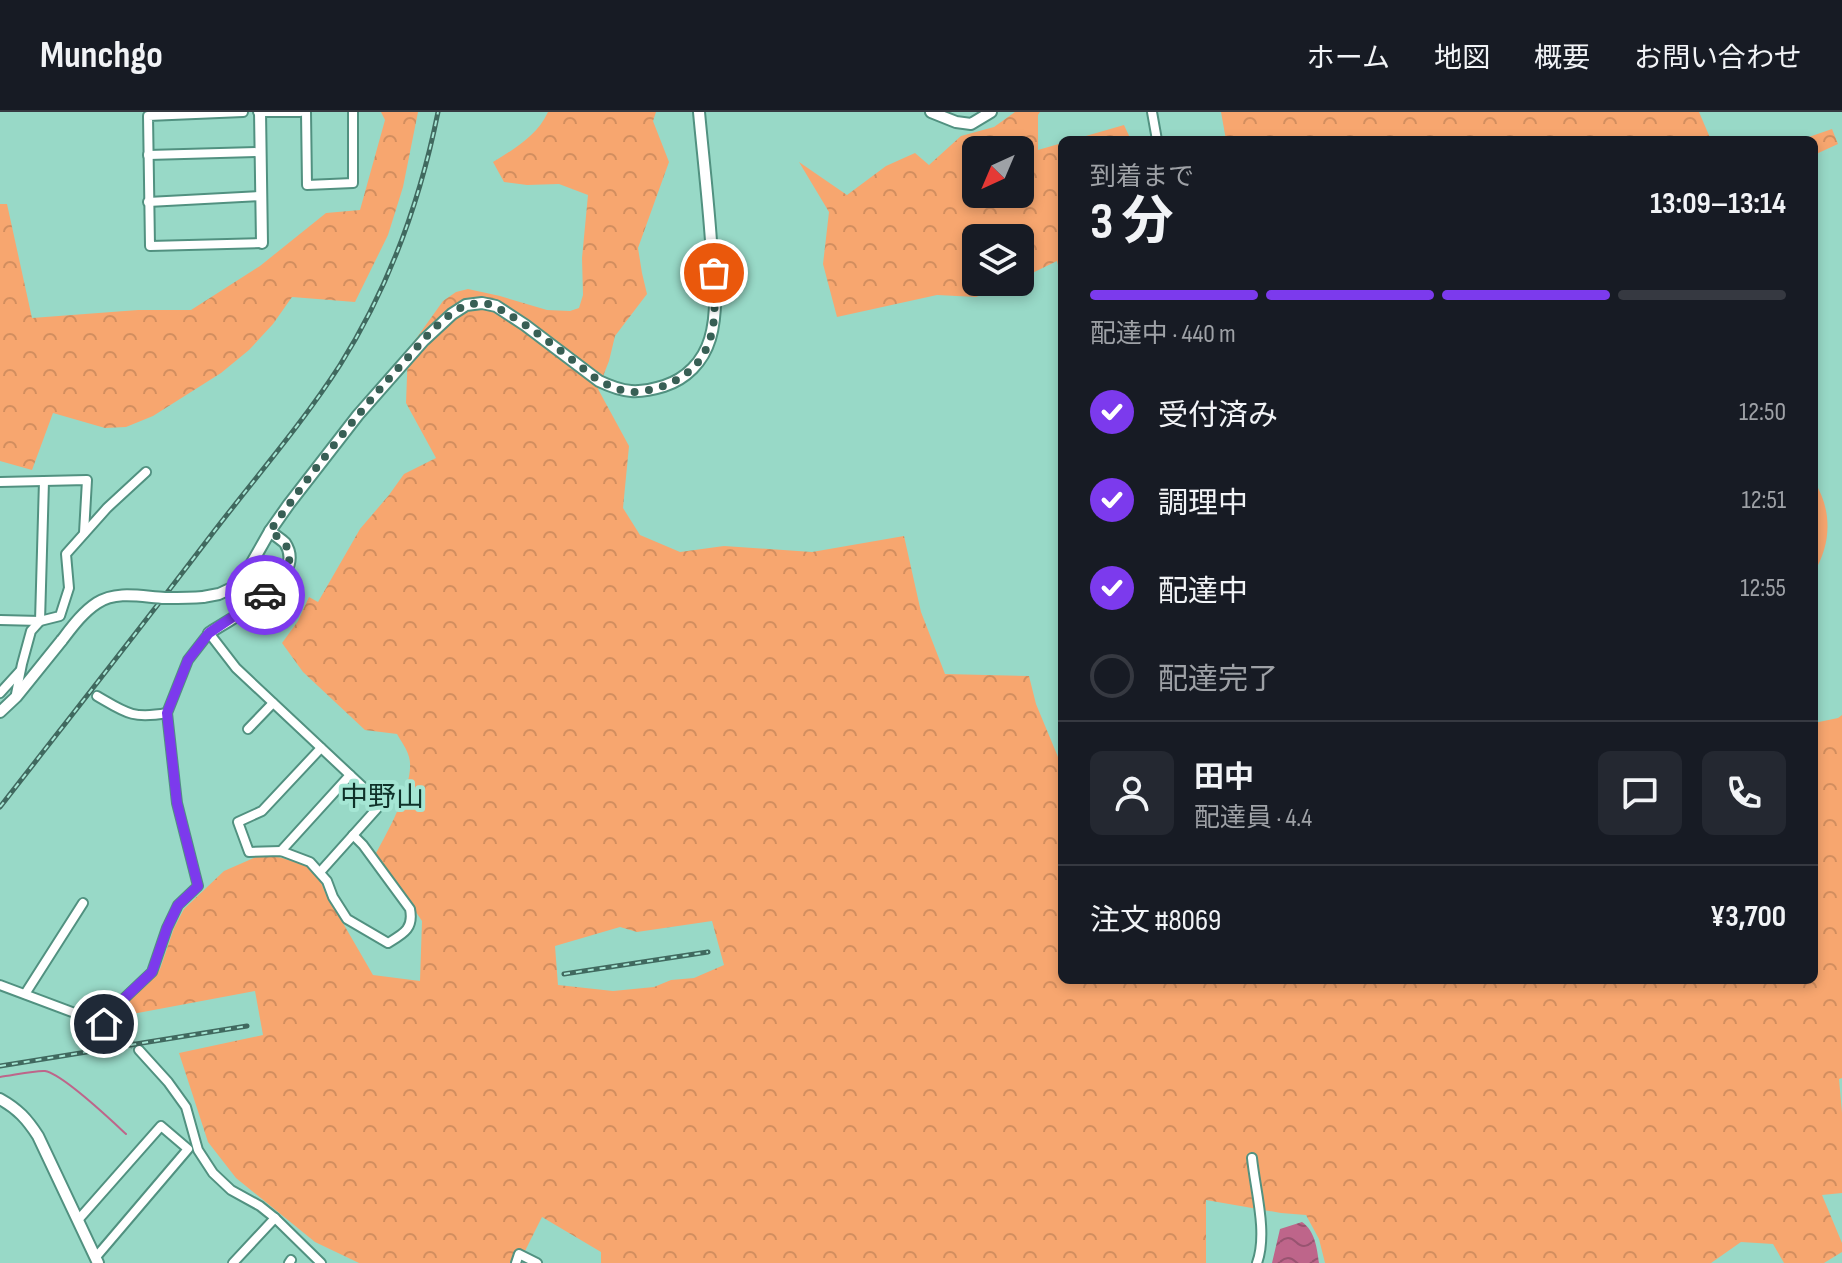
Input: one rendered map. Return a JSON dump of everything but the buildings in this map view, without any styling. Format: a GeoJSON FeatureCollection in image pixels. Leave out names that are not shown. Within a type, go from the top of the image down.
{"type":"FeatureCollection","features":[{"type":"Feature","properties":{"kind":"street"},"geometry":{"type":"LineString","coordinates":[[243,112],[148,116],[150,246],[262,243],[259,112],[300,112]]}},
{"type":"Feature","properties":{"kind":"street"},"geometry":{"type":"LineString","coordinates":[[306,112],[307,185],[353,183],[353,112]]}},
{"type":"Feature","properties":{"kind":"street"},"geometry":{"type":"LineString","coordinates":[[0,712],[89,610],[108,597],[203,597],[234,587],[270,531],[393,373],[424,340],[466,305],[482,303],[496,306],[599,381],[625,391],[637,393],[684,377],[700,361],[714,322],[714,273],[699,112]]}},
{"type":"Feature","properties":{"kind":"street"},"geometry":{"type":"LineString","coordinates":[[931,112],[971,124],[991,112]]}},
{"type":"Feature","properties":{"kind":"street"},"geometry":{"type":"LineString","coordinates":[[1152,112],[1156,136]]}},
{"type":"Feature","properties":{"kind":"street"},"geometry":{"type":"LineString","coordinates":[[148,155],[260,152]]}},
{"type":"Feature","properties":{"kind":"street"},"geometry":{"type":"LineString","coordinates":[[148,202],[261,196]]}},
{"type":"Feature","properties":{"kind":"street"},"geometry":{"type":"LineString","coordinates":[[0,620],[40,621],[60,616],[69,588],[66,554],[107,508],[146,472]]}},
{"type":"Feature","properties":{"kind":"street"},"geometry":{"type":"LineString","coordinates":[[0,482],[87,480],[84,534]]}},
{"type":"Feature","properties":{"kind":"street"},"geometry":{"type":"LineString","coordinates":[[16,697],[31,631],[40,621],[44,481]]}},
{"type":"Feature","properties":{"kind":"street"},"geometry":{"type":"LineString","coordinates":[[104,1024],[114,1008],[152,972],[178,905],[198,886],[177,803],[167,713],[188,660],[209,633],[259,600],[285,575],[289,557],[285,544],[270,531]]}},
{"type":"Feature","properties":{"kind":"street"},"geometry":{"type":"LineString","coordinates":[[209,633],[236,668],[381,804],[321,871]]}},
{"type":"Feature","properties":{"kind":"street"},"geometry":{"type":"LineString","coordinates":[[0,693],[20,671]]}},
{"type":"Feature","properties":{"kind":"street"},"geometry":{"type":"LineString","coordinates":[[97,696],[134,715],[147,717],[167,713]]}},
{"type":"Feature","properties":{"kind":"street"},"geometry":{"type":"LineString","coordinates":[[248,729],[273,703]]}},
{"type":"Feature","properties":{"kind":"street"},"geometry":{"type":"LineString","coordinates":[[321,748],[262,811],[238,822],[249,852],[281,851],[310,862],[321,871],[347,919],[388,943],[410,925],[410,909],[353,835]]}},
{"type":"Feature","properties":{"kind":"street"},"geometry":{"type":"LineString","coordinates":[[281,851],[350,775]]}},
{"type":"Feature","properties":{"kind":"street"},"geometry":{"type":"LineString","coordinates":[[25,994],[83,903]]}},
{"type":"Feature","properties":{"kind":"street"},"geometry":{"type":"LineString","coordinates":[[0,985],[104,1024],[119,1033]]}},
{"type":"Feature","properties":{"kind":"street"},"geometry":{"type":"LineString","coordinates":[[139,1050],[186,1107],[198,1150],[213,1173],[231,1190],[275,1218],[321,1263]]}},
{"type":"Feature","properties":{"kind":"street"},"geometry":{"type":"LineString","coordinates":[[0,1099],[27,1118],[38,1136],[97,1260],[188,1149],[161,1126],[78,1220]]}},
{"type":"Feature","properties":{"kind":"street"},"geometry":{"type":"LineString","coordinates":[[1252,1158],[1261,1228],[1257,1263]]}},
{"type":"Feature","properties":{"kind":"street"},"geometry":{"type":"LineString","coordinates":[[233,1263],[275,1218]]}},
{"type":"Feature","properties":{"kind":"street"},"geometry":{"type":"LineString","coordinates":[[516,1263],[519,1254],[537,1263]]}},
{"type":"Feature","properties":{"kind":"green space"},"geometry":{"type":"Polygon","coordinates":[[[381,112],[418,112],[403,187],[388,235],[355,302],[292,297],[249,350],[221,373],[153,416],[126,427],[105,428],[53,413],[32,470],[0,461],[0,204],[7,204],[32,318],[138,310],[191,310],[260,266],[326,213],[360,210],[385,120],[381,112]]]}},
{"type":"Feature","properties":{"kind":"green space"},"geometry":{"type":"Polygon","coordinates":[[[548,112],[656,112],[653,121],[669,162],[638,248],[647,294],[615,336],[598,389],[629,446],[623,508],[640,535],[680,552],[724,546],[812,552],[904,536],[921,612],[945,674],[1029,676],[1036,704],[1058,757],[1058,984],[1818,984],[1818,722],[1842,715],[1842,1078],[1839,1079],[1842,1193],[1822,1195],[1842,1243],[1842,1252],[1824,1263],[1784,1263],[1773,1244],[1741,1242],[1711,1263],[1325,1263],[1319,1239],[1306,1215],[1206,1200],[1206,1263],[601,1263],[601,1252],[542,1217],[519,1263],[359,1263],[315,1242],[236,1178],[208,1142],[179,1053],[263,1035],[255,991],[127,1015],[117,1008],[148,984],[160,969],[184,909],[224,871],[263,854],[315,868],[325,892],[373,975],[420,981],[422,921],[376,853],[405,792],[410,767],[408,754],[397,734],[365,730],[303,672],[282,643],[298,621],[309,597],[318,602],[360,529],[404,474],[436,458],[406,403],[408,350],[443,301],[456,292],[468,289],[547,310],[570,311],[579,308],[583,295],[582,258],[588,195],[559,184],[504,182],[493,162],[538,128],[548,112]],[[712,921],[637,932],[620,927],[555,946],[558,985],[613,991],[654,987],[671,980],[694,978],[724,965],[712,921]]]}},
{"type":"Feature","properties":{"kind":"green space"},"geometry":{"type":"Polygon","coordinates":[[[1015,112],[1040,112],[1038,150],[1058,144],[1058,265],[1057,261],[1034,272],[1034,224],[962,224],[962,296],[978,296],[976,297],[937,295],[837,317],[823,264],[829,212],[799,162],[847,195],[886,166],[915,153],[929,165],[961,136],[994,127],[1015,112]]]}},
{"type":"Feature","properties":{"kind":"green space"},"geometry":{"type":"Polygon","coordinates":[[[1221,112],[1699,112],[1709,136],[1225,136],[1221,112]]]}},
{"type":"Feature","properties":{"kind":"green space"},"geometry":{"type":"Polygon","coordinates":[[[1124,125],[1129,136],[1086,136],[1124,125]]]}},
{"type":"Feature","properties":{"kind":"green space"},"geometry":{"type":"Polygon","coordinates":[[[1832,129],[1838,144],[1818,153],[1818,136],[1812,136],[1832,129]]]}},
{"type":"Feature","properties":{"kind":"green space"},"geometry":{"type":"Polygon","coordinates":[[[1818,488],[1828,526],[1818,565],[1818,488]]]}},
{"type":"Feature","properties":{"kind":"water"},"geometry":{"type":"Polygon","coordinates":[[[1302,1222],[1313,1235],[1319,1263],[1272,1263],[1280,1229],[1302,1222]]]}},
{"type":"Feature","properties":{"kind":"waterway"},"geometry":{"type":"LineString","coordinates":[[0,1077],[41,1071],[53,1074],[126,1134]]}},
{"type":"Feature","properties":{"kind":"tunnel"},"geometry":{"type":"LineString","coordinates":[[119,1033],[139,1050]]}},
{"type":"Feature","properties":{"kind":"railway"},"geometry":{"type":"LineString","coordinates":[[0,807],[294,430],[340,365],[358,335],[401,243],[422,179],[438,112]]}},
{"type":"Feature","properties":{"kind":"railway"},"geometry":{"type":"LineString","coordinates":[[564,974],[708,952]]}},
{"type":"Feature","properties":{"kind":"railway"},"geometry":{"type":"LineString","coordinates":[[0,1066],[247,1026]]}},
{"type":"Feature","properties":{"kind":"way so far"},"geometry":{"type":"LineString","coordinates":[[265,595],[285,575],[289,557],[285,544],[270,531],[393,373],[452,314],[466,305],[482,303],[496,306],[599,381],[613,388],[637,393],[684,377],[700,361],[714,322],[714,273]]}},
{"type":"Feature","properties":{"kind":"district","name":"中野山"},"geometry":{"type":"Point","coordinates":[382,797]}},
{"type":"Feature","properties":{"kind":"route"},"geometry":{"type":"LineString","coordinates":[[104,1024],[114,1008],[152,972],[178,905],[198,886],[177,803],[167,713],[188,660],[209,633],[265,595]]}}]}
